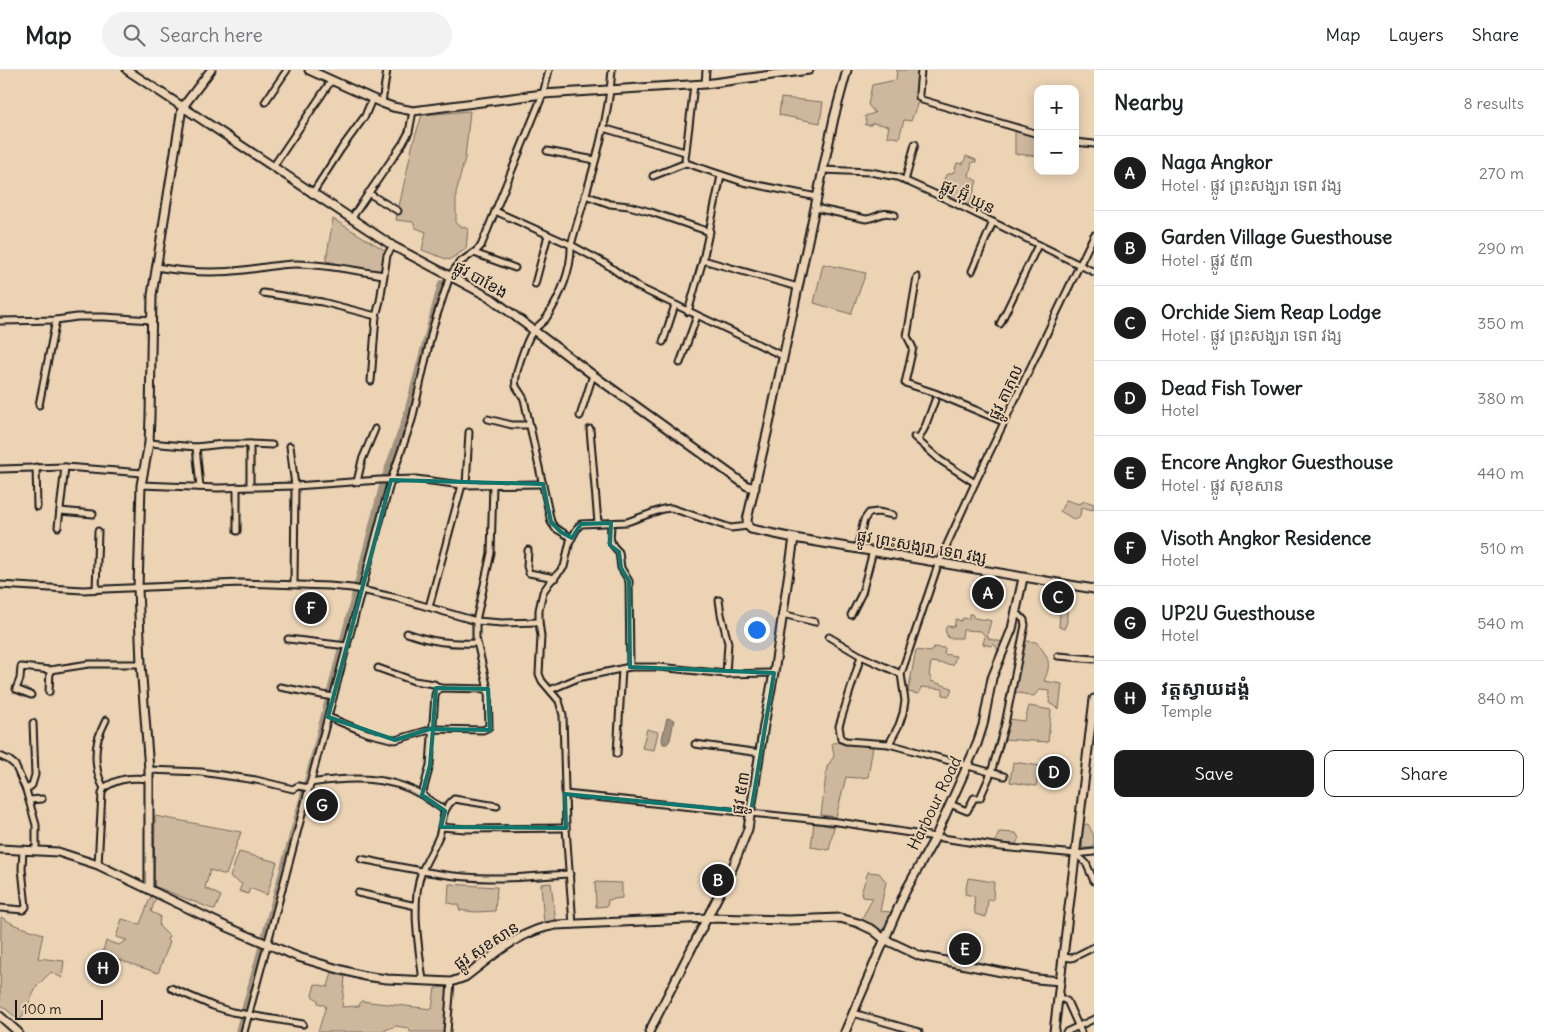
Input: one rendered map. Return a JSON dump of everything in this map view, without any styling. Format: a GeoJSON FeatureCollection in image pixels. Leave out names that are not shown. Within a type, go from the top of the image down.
{"type":"FeatureCollection","features":[{"type":"Feature","properties":{"kind":"street","name":"ផ្លូវ បាខែង"},"geometry":{"type":"LineString","coordinates":[[127,70],[393,246],[491,298],[593,376],[747,486],[756,488]]}},
{"type":"Feature","properties":{"kind":"street"},"geometry":{"type":"LineString","coordinates":[[149,889],[149,770],[141,664],[138,588],[141,484],[149,443],[152,295],[182,108],[211,70]]}},
{"type":"Feature","properties":{"kind":"street"},"geometry":{"type":"LineString","coordinates":[[265,102],[287,70]]}},
{"type":"Feature","properties":{"kind":"street"},"geometry":{"type":"LineString","coordinates":[[309,70],[382,103],[413,111],[543,94],[704,84],[809,70]]}},
{"type":"Feature","properties":{"kind":"street"},"geometry":{"type":"LineString","coordinates":[[382,103],[387,70]]}},
{"type":"Feature","properties":{"kind":"street"},"geometry":{"type":"LineString","coordinates":[[244,1032],[264,942],[306,786],[328,718],[331,696],[345,646],[357,589],[389,480],[412,420],[433,327],[450,276],[459,263],[481,246],[543,94],[549,70]]}},
{"type":"Feature","properties":{"kind":"street"},"geometry":{"type":"LineString","coordinates":[[572,538],[553,525],[528,425],[524,399],[516,383],[519,367],[533,330],[546,319],[570,263],[572,245],[603,128],[611,90],[612,70]]}},
{"type":"Feature","properties":{"kind":"street"},"geometry":{"type":"LineString","coordinates":[[704,84],[706,70]]}},
{"type":"Feature","properties":{"kind":"street"},"geometry":{"type":"LineString","coordinates":[[573,925],[566,828],[563,715],[559,701],[539,674],[541,597],[550,582],[564,567],[568,546],[578,526],[584,523],[632,521],[670,508],[732,528],[748,526],[747,520],[756,488],[834,118],[847,70]]}},
{"type":"Feature","properties":{"kind":"street"},"geometry":{"type":"LineString","coordinates":[[921,70],[920,98],[1034,133]]}},
{"type":"Feature","properties":{"kind":"street"},"geometry":{"type":"LineString","coordinates":[[273,167],[331,81]]}},
{"type":"Feature","properties":{"kind":"street"},"geometry":{"type":"LineString","coordinates":[[686,163],[694,84]]}},
{"type":"Feature","properties":{"kind":"street"},"geometry":{"type":"LineString","coordinates":[[312,194],[365,116],[372,99]]}},
{"type":"Feature","properties":{"kind":"street"},"geometry":{"type":"LineString","coordinates":[[351,219],[409,132],[413,111]]}},
{"type":"Feature","properties":{"kind":"street"},"geometry":{"type":"LineString","coordinates":[[603,128],[686,152]]}},
{"type":"Feature","properties":{"kind":"street"},"geometry":{"type":"LineString","coordinates":[[1079,142],[1094,144]]}},
{"type":"Feature","properties":{"kind":"street"},"geometry":{"type":"LineString","coordinates":[[905,181],[915,144]]}},
{"type":"Feature","properties":{"kind":"street"},"geometry":{"type":"LineString","coordinates":[[547,151],[595,160]]}},
{"type":"Feature","properties":{"kind":"street"},"geometry":{"type":"LineString","coordinates":[[653,176],[686,163],[743,182],[817,197]]}},
{"type":"Feature","properties":{"kind":"street","name":"ផ្លូវ អ៊ុំ ឃុន"},"geometry":{"type":"LineString","coordinates":[[823,170],[881,173],[905,181],[1094,272]]}},
{"type":"Feature","properties":{"kind":"street"},"geometry":{"type":"LineString","coordinates":[[688,312],[710,232],[722,176]]}},
{"type":"Feature","properties":{"kind":"street"},"geometry":{"type":"LineString","coordinates":[[368,193],[398,210]]}},
{"type":"Feature","properties":{"kind":"street"},"geometry":{"type":"LineString","coordinates":[[585,195],[610,204],[629,206],[651,212],[710,232]]}},
{"type":"Feature","properties":{"kind":"street"},"geometry":{"type":"LineString","coordinates":[[815,208],[866,219],[881,213],[895,215]]}},
{"type":"Feature","properties":{"kind":"street"},"geometry":{"type":"LineString","coordinates":[[495,211],[572,245],[606,264],[638,287],[783,356]]}},
{"type":"Feature","properties":{"kind":"street"},"geometry":{"type":"LineString","coordinates":[[972,271],[993,222]]}},
{"type":"Feature","properties":{"kind":"street"},"geometry":{"type":"LineString","coordinates":[[535,284],[548,235]]}},
{"type":"Feature","properties":{"kind":"street","name":"ផ្លូវ តាភុល"},"geometry":{"type":"LineString","coordinates":[[901,674],[939,562],[1094,235]]}},
{"type":"Feature","properties":{"kind":"street"},"geometry":{"type":"LineString","coordinates":[[1000,324],[1038,245]]}},
{"type":"Feature","properties":{"kind":"street"},"geometry":{"type":"LineString","coordinates":[[371,381],[376,316],[387,255],[393,246]]}},
{"type":"Feature","properties":{"kind":"street"},"geometry":{"type":"LineString","coordinates":[[474,253],[515,268]]}},
{"type":"Feature","properties":{"kind":"street"},"geometry":{"type":"LineString","coordinates":[[703,260],[798,287]]}},
{"type":"Feature","properties":{"kind":"street"},"geometry":{"type":"LineString","coordinates":[[156,267],[184,272],[217,272],[244,270],[275,264],[299,264],[384,275]]}},
{"type":"Feature","properties":{"kind":"street"},"geometry":{"type":"LineString","coordinates":[[917,277],[907,334],[912,348],[905,383],[935,393],[1004,422]]}},
{"type":"Feature","properties":{"kind":"street"},"geometry":{"type":"LineString","coordinates":[[263,294],[322,302],[376,316]]}},
{"type":"Feature","properties":{"kind":"street"},"geometry":{"type":"LineString","coordinates":[[663,342],[675,305]]}},
{"type":"Feature","properties":{"kind":"street"},"geometry":{"type":"LineString","coordinates":[[680,363],[697,316]]}},
{"type":"Feature","properties":{"kind":"street"},"geometry":{"type":"LineString","coordinates":[[0,321],[104,317],[152,320]]}},
{"type":"Feature","properties":{"kind":"street"},"geometry":{"type":"LineString","coordinates":[[39,405],[56,320]]}},
{"type":"Feature","properties":{"kind":"street"},"geometry":{"type":"LineString","coordinates":[[580,416],[593,376]]}},
{"type":"Feature","properties":{"kind":"street"},"geometry":{"type":"LineString","coordinates":[[935,400],[916,439],[940,460],[975,483]]}},
{"type":"Feature","properties":{"kind":"street"},"geometry":{"type":"LineString","coordinates":[[488,419],[512,425],[528,425]]}},
{"type":"Feature","properties":{"kind":"street"},"geometry":{"type":"LineString","coordinates":[[357,482],[362,460],[375,429]]}},
{"type":"Feature","properties":{"kind":"street"},"geometry":{"type":"LineString","coordinates":[[590,429],[598,523]]}},
{"type":"Feature","properties":{"kind":"street"},"geometry":{"type":"LineString","coordinates":[[429,607],[464,485],[468,432]]}},
{"type":"Feature","properties":{"kind":"street"},"geometry":{"type":"LineString","coordinates":[[149,443],[196,446],[272,444]]}},
{"type":"Feature","properties":{"kind":"street"},"geometry":{"type":"LineString","coordinates":[[250,444],[250,486]]}},
{"type":"Feature","properties":{"kind":"street"},"geometry":{"type":"LineString","coordinates":[[196,446],[200,487]]}},
{"type":"Feature","properties":{"kind":"street"},"geometry":{"type":"LineString","coordinates":[[290,446],[295,486],[294,584]]}},
{"type":"Feature","properties":{"kind":"street"},"geometry":{"type":"LineString","coordinates":[[36,467],[37,507]]}},
{"type":"Feature","properties":{"kind":"street"},"geometry":{"type":"LineString","coordinates":[[0,470],[65,467],[143,473]]}},
{"type":"Feature","properties":{"kind":"street"},"geometry":{"type":"LineString","coordinates":[[58,527],[65,467]]}},
{"type":"Feature","properties":{"kind":"street"},"geometry":{"type":"LineString","coordinates":[[141,484],[200,487],[295,486],[416,479],[464,485],[543,484]]}},
{"type":"Feature","properties":{"kind":"street"},"geometry":{"type":"LineString","coordinates":[[328,718],[367,733],[395,740],[433,729],[488,729],[490,726],[488,689],[476,643],[476,621],[491,553],[493,485]]}},
{"type":"Feature","properties":{"kind":"street"},"geometry":{"type":"LineString","coordinates":[[237,486],[237,531]]}},
{"type":"Feature","properties":{"kind":"street"},"geometry":{"type":"LineString","coordinates":[[60,511],[93,514]]}},
{"type":"Feature","properties":{"kind":"street"},"geometry":{"type":"LineString","coordinates":[[857,548],[864,520],[869,514],[878,512],[893,515]]}},
{"type":"Feature","properties":{"kind":"street"},"geometry":{"type":"LineString","coordinates":[[611,523],[612,546],[619,552],[621,568],[628,581],[630,668]]}},
{"type":"Feature","properties":{"kind":"street","name":"ផ្លូវ ព្រះសង្ឃរា ទេព វង្ស"},"geometry":{"type":"LineString","coordinates":[[748,526],[751,529],[794,538],[1094,589]]}},
{"type":"Feature","properties":{"kind":"street"},"geometry":{"type":"LineString","coordinates":[[96,590],[98,531]]}},
{"type":"Feature","properties":{"kind":"street","name":"ផ្លូវ ៥៣"},"geometry":{"type":"LineString","coordinates":[[650,1032],[709,918],[742,846],[752,812],[794,538]]}},
{"type":"Feature","properties":{"kind":"street"},"geometry":{"type":"LineString","coordinates":[[528,550],[527,566],[529,573],[555,578]]}},
{"type":"Feature","properties":{"kind":"street"},"geometry":{"type":"LineString","coordinates":[[851,615],[862,593],[872,551]]}},
{"type":"Feature","properties":{"kind":"street","name":"Harbour Road"},"geometry":{"type":"LineString","coordinates":[[845,1032],[910,880],[934,838],[980,736],[992,678],[1012,629],[1023,578]]}},
{"type":"Feature","properties":{"kind":"street"},"geometry":{"type":"LineString","coordinates":[[0,585],[64,590],[96,590],[225,583],[294,584],[357,589],[476,621],[502,623],[539,622]]}},
{"type":"Feature","properties":{"kind":"street"},"geometry":{"type":"LineString","coordinates":[[719,600],[728,643],[726,674]]}},
{"type":"Feature","properties":{"kind":"street"},"geometry":{"type":"LineString","coordinates":[[950,804],[967,811],[974,798],[980,798],[991,772],[1005,724],[1025,625],[1024,620],[1016,612]]}},
{"type":"Feature","properties":{"kind":"street"},"geometry":{"type":"LineString","coordinates":[[782,614],[815,622]]}},
{"type":"Feature","properties":{"kind":"street"},"geometry":{"type":"LineString","coordinates":[[407,633],[444,643],[476,643]]}},
{"type":"Feature","properties":{"kind":"street"},"geometry":{"type":"LineString","coordinates":[[829,637],[861,656],[901,674],[905,701],[903,713],[889,744]]}},
{"type":"Feature","properties":{"kind":"street"},"geometry":{"type":"LineString","coordinates":[[288,639],[345,646]]}},
{"type":"Feature","properties":{"kind":"street"},"geometry":{"type":"LineString","coordinates":[[861,656],[839,726],[840,737],[846,741],[889,744],[1004,776]]}},
{"type":"Feature","properties":{"kind":"street"},"geometry":{"type":"LineString","coordinates":[[1058,656],[1094,659]]}},
{"type":"Feature","properties":{"kind":"street"},"geometry":{"type":"LineString","coordinates":[[30,695],[16,689],[20,679],[20,667],[50,670],[89,664],[141,664]]}},
{"type":"Feature","properties":{"kind":"street"},"geometry":{"type":"LineString","coordinates":[[550,690],[578,678],[630,668],[659,667],[726,674],[774,674]]}},
{"type":"Feature","properties":{"kind":"street"},"geometry":{"type":"LineString","coordinates":[[378,668],[408,679],[434,684],[440,688],[488,689]]}},
{"type":"Feature","properties":{"kind":"street"},"geometry":{"type":"LineString","coordinates":[[616,754],[622,669]]}},
{"type":"Feature","properties":{"kind":"street"},"geometry":{"type":"LineString","coordinates":[[49,692],[50,670]]}},
{"type":"Feature","properties":{"kind":"street"},"geometry":{"type":"LineString","coordinates":[[280,687],[331,696]]}},
{"type":"Feature","properties":{"kind":"street"},"geometry":{"type":"LineString","coordinates":[[422,795],[430,766],[435,695],[440,688]]}},
{"type":"Feature","properties":{"kind":"street"},"geometry":{"type":"LineString","coordinates":[[1054,1032],[1094,699]]}},
{"type":"Feature","properties":{"kind":"street"},"geometry":{"type":"LineString","coordinates":[[98,865],[104,788],[98,778],[97,748],[106,720]]}},
{"type":"Feature","properties":{"kind":"street"},"geometry":{"type":"LineString","coordinates":[[26,790],[32,785],[35,775],[33,723]]}},
{"type":"Feature","properties":{"kind":"street"},"geometry":{"type":"LineString","coordinates":[[695,744],[760,753]]}},
{"type":"Feature","properties":{"kind":"street"},"geometry":{"type":"LineString","coordinates":[[0,756],[15,765],[26,790],[36,825],[36,850]]}},
{"type":"Feature","properties":{"kind":"street"},"geometry":{"type":"LineString","coordinates":[[149,770],[210,774],[256,780],[293,788],[340,778],[369,779],[397,785],[422,795],[444,810]]}},
{"type":"Feature","properties":{"kind":"street"},"geometry":{"type":"LineString","coordinates":[[104,788],[120,780],[148,779]]}},
{"type":"Feature","properties":{"kind":"street"},"geometry":{"type":"LineString","coordinates":[[565,794],[838,822],[1001,847],[1076,854],[1094,852]]}},
{"type":"Feature","properties":{"kind":"street"},"geometry":{"type":"LineString","coordinates":[[29,800],[42,799]]}},
{"type":"Feature","properties":{"kind":"street"},"geometry":{"type":"LineString","coordinates":[[423,981],[416,906],[422,871],[436,843],[444,810],[454,799],[497,806]]}},
{"type":"Feature","properties":{"kind":"street"},"geometry":{"type":"LineString","coordinates":[[441,827],[465,829],[566,828]]}},
{"type":"Feature","properties":{"kind":"street","name":"ផ្លូវ សុខសាន"},"geometry":{"type":"LineString","coordinates":[[0,849],[58,852],[98,865],[298,957],[364,976],[451,982],[465,977],[511,943],[530,932],[548,926],[709,918],[789,920],[840,918],[858,923],[884,939],[920,956],[1037,979],[1060,981]]}},
{"type":"Feature","properties":{"kind":"street"},"geometry":{"type":"LineString","coordinates":[[0,908],[23,910],[26,907],[22,869],[23,850]]}},
{"type":"Feature","properties":{"kind":"street"},"geometry":{"type":"LineString","coordinates":[[1076,854],[1086,863],[1094,881]]}},
{"type":"Feature","properties":{"kind":"street"},"geometry":{"type":"LineString","coordinates":[[361,859],[422,871],[490,878],[570,874]]}},
{"type":"Feature","properties":{"kind":"street"},"geometry":{"type":"LineString","coordinates":[[358,893],[416,906]]}},
{"type":"Feature","properties":{"kind":"street"},"geometry":{"type":"LineString","coordinates":[[1063,957],[1072,958],[1094,947]]}},
{"type":"Feature","properties":{"kind":"street"},"geometry":{"type":"LineString","coordinates":[[448,1032],[451,982]]}},
{"type":"Feature","properties":{"kind":"street"},"geometry":{"type":"LineString","coordinates":[[171,988],[213,1006],[240,1014],[303,1024]]}},
{"type":"Feature","properties":{"kind":"street"},"geometry":{"type":"LineString","coordinates":[[1058,997],[1066,1001],[1080,1029]]}},
{"type":"Feature","properties":{"kind":"street"},"geometry":{"type":"LineString","coordinates":[[853,1013],[919,1032]]}},
{"type":"Feature","properties":{"kind":"street"},"geometry":{"type":"LineString","coordinates":[[0,1016],[18,1032]]}},
{"type":"Feature","properties":{"kind":"street"},"geometry":{"type":"LineString","coordinates":[[1066,1032],[1080,1029],[1094,1019]]}},
{"type":"Feature","properties":{"kind":"highlighted area"},"geometry":{"type":"Polygon","coordinates":[[[391,480],[543,484],[551,522],[561,532],[572,538],[581,524],[611,523],[610,545],[619,552],[621,568],[629,581],[630,667],[774,673],[751,812],[565,794],[566,828],[441,827],[445,811],[422,795],[430,765],[433,729],[490,730],[488,689],[436,688],[433,728],[395,740],[328,717],[391,480]]]}},
{"type":"Feature","properties":{"kind":"shaded area"},"geometry":{"type":"Polygon","coordinates":[[[897,70],[918,70],[918,102],[911,121],[904,120],[899,138],[887,136],[889,126],[872,123],[871,125],[865,125],[865,116],[875,113],[868,105],[872,85],[896,80],[897,70]]]}},
{"type":"Feature","properties":{"kind":"shaded area"},"geometry":{"type":"Polygon","coordinates":[[[781,98],[823,102],[820,123],[779,115],[781,98]]]}},
{"type":"Feature","properties":{"kind":"shaded area"},"geometry":{"type":"Polygon","coordinates":[[[470,111],[465,158],[456,193],[456,224],[468,229],[466,249],[449,260],[422,250],[426,232],[416,228],[413,222],[396,220],[413,143],[422,115],[470,111]]]}},
{"type":"Feature","properties":{"kind":"shaded area"},"geometry":{"type":"Polygon","coordinates":[[[1015,131],[1034,135],[1034,156],[1015,154],[1015,131]]]}},
{"type":"Feature","properties":{"kind":"shaded area"},"geometry":{"type":"Polygon","coordinates":[[[966,156],[976,160],[976,162],[972,162],[969,176],[977,181],[970,204],[939,193],[946,175],[954,172],[957,163],[963,164],[966,156]]]}},
{"type":"Feature","properties":{"kind":"shaded area"},"geometry":{"type":"Polygon","coordinates":[[[333,219],[386,251],[382,273],[340,267],[336,263],[326,261],[333,219]]]}},
{"type":"Feature","properties":{"kind":"shaded area"},"geometry":{"type":"Polygon","coordinates":[[[823,264],[866,273],[851,314],[814,303],[823,264]]]}},
{"type":"Feature","properties":{"kind":"shaded area"},"geometry":{"type":"Polygon","coordinates":[[[1066,500],[1079,504],[1085,501],[1094,504],[1093,510],[1081,507],[1080,517],[1075,520],[1060,511],[1066,500]]]}},
{"type":"Feature","properties":{"kind":"shaded area"},"geometry":{"type":"Polygon","coordinates":[[[1057,606],[1067,607],[1067,622],[1064,629],[1059,627],[1060,613],[1055,613],[1057,606]]]}},
{"type":"Feature","properties":{"kind":"shaded area"},"geometry":{"type":"Polygon","coordinates":[[[969,614],[972,614],[974,618],[991,621],[987,635],[989,639],[1003,642],[1006,639],[1001,651],[997,650],[997,647],[993,644],[991,646],[983,644],[985,636],[981,631],[963,630],[962,638],[948,638],[945,630],[947,626],[954,627],[956,619],[961,621],[963,618],[969,619],[969,614]]]}},
{"type":"Feature","properties":{"kind":"shaded area"},"geometry":{"type":"Polygon","coordinates":[[[1025,641],[1036,642],[1048,660],[1048,669],[1044,681],[1062,684],[1059,709],[1049,703],[1050,691],[1039,690],[1034,696],[1014,692],[1025,641]]]}},
{"type":"Feature","properties":{"kind":"shaded area"},"geometry":{"type":"Polygon","coordinates":[[[934,647],[945,648],[944,654],[956,656],[953,665],[931,662],[929,676],[931,681],[952,688],[949,696],[943,695],[943,689],[921,687],[919,694],[908,692],[916,650],[931,652],[934,647]]]}},
{"type":"Feature","properties":{"kind":"shaded area"},"geometry":{"type":"Polygon","coordinates":[[[1029,706],[1051,710],[1048,742],[1003,739],[1008,719],[1025,721],[1029,706]]]}},
{"type":"Feature","properties":{"kind":"shaded area"},"geometry":{"type":"Polygon","coordinates":[[[667,718],[674,720],[670,740],[667,744],[663,744],[662,739],[667,718]]]}},
{"type":"Feature","properties":{"kind":"shaded area"},"geometry":{"type":"Polygon","coordinates":[[[647,729],[658,732],[654,750],[642,748],[647,729]]]}},
{"type":"Feature","properties":{"kind":"shaded area"},"geometry":{"type":"Polygon","coordinates":[[[846,742],[873,746],[868,777],[846,777],[836,817],[821,815],[827,767],[834,756],[832,743],[846,742]]]}},
{"type":"Feature","properties":{"kind":"shaded area"},"geometry":{"type":"Polygon","coordinates":[[[1013,762],[1041,766],[1036,786],[1010,782],[1013,762]]]}},
{"type":"Feature","properties":{"kind":"shaded area"},"geometry":{"type":"Polygon","coordinates":[[[155,816],[241,832],[226,875],[210,870],[205,888],[221,896],[215,910],[154,886],[155,816]]]}},
{"type":"Feature","properties":{"kind":"shaded area"},"geometry":{"type":"Polygon","coordinates":[[[814,823],[834,827],[829,850],[811,847],[814,823]]]}},
{"type":"Feature","properties":{"kind":"shaded area"},"geometry":{"type":"Polygon","coordinates":[[[1088,824],[1094,836],[1094,846],[1082,848],[1083,825],[1088,824]]]}},
{"type":"Feature","properties":{"kind":"shaded area"},"geometry":{"type":"Polygon","coordinates":[[[999,832],[1016,833],[1019,838],[1016,844],[995,843],[999,832]]]}},
{"type":"Feature","properties":{"kind":"shaded area"},"geometry":{"type":"Polygon","coordinates":[[[239,852],[277,862],[267,895],[250,888],[248,894],[239,891],[242,884],[230,877],[239,852]]]}},
{"type":"Feature","properties":{"kind":"shaded area"},"geometry":{"type":"Polygon","coordinates":[[[868,872],[879,873],[886,882],[880,911],[891,912],[891,919],[883,934],[861,920],[873,898],[862,897],[861,893],[868,872]]]}},
{"type":"Feature","properties":{"kind":"shaded area"},"geometry":{"type":"Polygon","coordinates":[[[968,878],[994,882],[993,900],[988,900],[986,917],[975,914],[974,896],[965,894],[968,878]]]}},
{"type":"Feature","properties":{"kind":"shaded area"},"geometry":{"type":"Polygon","coordinates":[[[595,882],[622,883],[622,898],[608,900],[607,906],[596,907],[595,882]]]}},
{"type":"Feature","properties":{"kind":"shaded area"},"geometry":{"type":"Polygon","coordinates":[[[551,883],[556,923],[544,925],[541,884],[551,883]]]}},
{"type":"Feature","properties":{"kind":"shaded area"},"geometry":{"type":"Polygon","coordinates":[[[449,884],[497,887],[495,911],[475,912],[459,910],[459,905],[448,903],[449,884]]]}},
{"type":"Feature","properties":{"kind":"shaded area"},"geometry":{"type":"Polygon","coordinates":[[[151,896],[156,897],[151,912],[160,916],[159,926],[169,936],[167,940],[170,942],[158,973],[102,954],[106,941],[119,945],[127,940],[116,937],[122,919],[140,924],[151,896]]]}},
{"type":"Feature","properties":{"kind":"shaded area"},"geometry":{"type":"Polygon","coordinates":[[[1,917],[15,925],[43,934],[38,958],[64,961],[62,978],[51,972],[37,986],[20,1021],[0,1004],[1,917]]]}},
{"type":"Feature","properties":{"kind":"shaded area"},"geometry":{"type":"Polygon","coordinates":[[[332,972],[345,977],[342,1007],[359,1006],[361,1001],[432,1009],[435,988],[451,987],[446,1032],[410,1032],[409,1028],[396,1026],[385,1030],[385,1032],[318,1032],[326,1006],[318,1003],[318,1000],[312,996],[315,984],[328,987],[332,972]]]}},
{"type":"Feature","properties":{"kind":"waterway"},"geometry":{"type":"LineString","coordinates":[[385,476],[405,419],[441,283]]}},
{"type":"Feature","properties":{"kind":"waterway"},"geometry":{"type":"LineString","coordinates":[[238,1032],[310,770],[383,482]]}},
{"type":"Feature","properties":{"kind":"place","name":"Naga Angkor"},"geometry":{"type":"Point","coordinates":[988,593]}},
{"type":"Feature","properties":{"kind":"place","name":"Orchide Siem Reap Lodge"},"geometry":{"type":"Point","coordinates":[1058,597]}},
{"type":"Feature","properties":{"kind":"place","name":"Visoth Angkor Residence"},"geometry":{"type":"Point","coordinates":[311,608]}},
{"type":"Feature","properties":{"kind":"place","name":"Dead Fish Tower"},"geometry":{"type":"Point","coordinates":[1054,772]}},
{"type":"Feature","properties":{"kind":"place","name":"UP2U Guesthouse"},"geometry":{"type":"Point","coordinates":[322,805]}},
{"type":"Feature","properties":{"kind":"place","name":"Garden Village Guesthouse"},"geometry":{"type":"Point","coordinates":[718,880]}},
{"type":"Feature","properties":{"kind":"place","name":"Encore Angkor Guesthouse"},"geometry":{"type":"Point","coordinates":[965,949]}},
{"type":"Feature","properties":{"kind":"place","name":"វត្តស្វាយដង្គំ"},"geometry":{"type":"Point","coordinates":[103,968]}}]}
